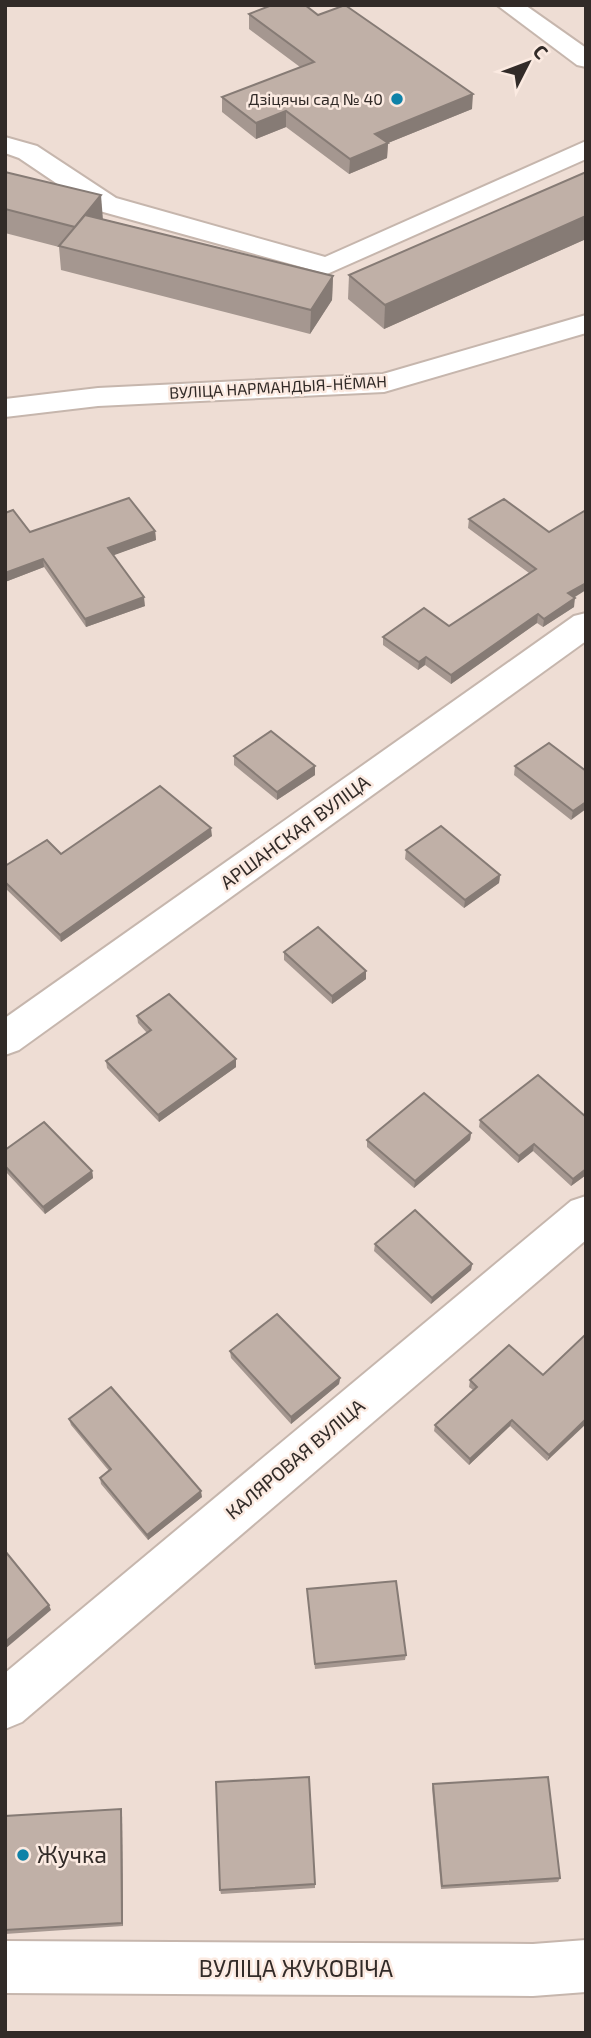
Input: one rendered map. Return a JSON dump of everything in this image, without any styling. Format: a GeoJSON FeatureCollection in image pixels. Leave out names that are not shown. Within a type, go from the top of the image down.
{"type":"FeatureCollection","features":[{"type":"Feature","properties":{"kind":"street"},"geometry":{"type":"LineString","coordinates":[[509,5],[586,60]]}},
{"type":"Feature","properties":{"kind":"street"},"geometry":{"type":"LineString","coordinates":[[5,145],[28,152],[106,205],[327,266],[586,149]]}},
{"type":"Feature","properties":{"kind":"street","name":"ВУЛІЦА НАРМАНДЫЯ-НЁМАН"},"geometry":{"type":"LineString","coordinates":[[5,408],[98,397],[384,383],[586,324]]}},
{"type":"Feature","properties":{"kind":"street","name":"АРШАНСКАЯ ВУЛІЦА"},"geometry":{"type":"LineString","coordinates":[[5,1039],[586,624]]}},
{"type":"Feature","properties":{"kind":"street","name":"КАЛЯРОВАЯ ВУЛІЦА"},"geometry":{"type":"LineString","coordinates":[[5,1705],[586,1214]]}},
{"type":"Feature","properties":{"kind":"street","name":"ВУЛІЦА ЖУКОВІЧА"},"geometry":{"type":"LineString","coordinates":[[5,1967],[533,1970],[586,1966]]}},
{"type":"Feature","properties":{"kind":"building"},"geometry":{"type":"Polygon","coordinates":[[[272,5],[305,5],[318,15],[345,5],[473,94],[375,134],[388,143],[350,159],[286,111],[256,123],[222,97],[314,62],[249,14],[272,5]]]}},
{"type":"Feature","properties":{"kind":"building"},"geometry":{"type":"Polygon","coordinates":[[[5,172],[101,195],[75,227],[5,209],[5,172]]]}},
{"type":"Feature","properties":{"kind":"building"},"geometry":{"type":"Polygon","coordinates":[[[586,172],[586,216],[385,305],[349,275],[586,172]]]}},
{"type":"Feature","properties":{"kind":"building"},"geometry":{"type":"Polygon","coordinates":[[[85,215],[333,276],[311,310],[59,246],[85,215]]]}},
{"type":"Feature","properties":{"kind":"building"},"geometry":{"type":"Polygon","coordinates":[[[129,498],[155,531],[108,548],[144,597],[85,619],[43,559],[5,573],[5,513],[13,510],[30,532],[129,498]]]}},
{"type":"Feature","properties":{"kind":"building"},"geometry":{"type":"Polygon","coordinates":[[[504,499],[549,532],[586,510],[586,583],[568,593],[575,598],[544,619],[538,614],[451,675],[426,657],[419,662],[383,637],[424,608],[449,626],[536,569],[469,519],[504,499]]]}},
{"type":"Feature","properties":{"kind":"building"},"geometry":{"type":"Polygon","coordinates":[[[271,731],[315,766],[277,792],[234,756],[271,731]]]}},
{"type":"Feature","properties":{"kind":"building"},"geometry":{"type":"Polygon","coordinates":[[[549,743],[586,771],[586,802],[573,811],[515,766],[549,743]]]}},
{"type":"Feature","properties":{"kind":"building"},"geometry":{"type":"Polygon","coordinates":[[[160,786],[211,828],[60,935],[5,882],[5,866],[47,840],[61,854],[160,786]]]}},
{"type":"Feature","properties":{"kind":"building"},"geometry":{"type":"Polygon","coordinates":[[[441,826],[500,875],[465,900],[406,850],[441,826]]]}},
{"type":"Feature","properties":{"kind":"building"},"geometry":{"type":"Polygon","coordinates":[[[318,927],[366,971],[332,996],[284,952],[318,927]]]}},
{"type":"Feature","properties":{"kind":"building"},"geometry":{"type":"Polygon","coordinates":[[[169,994],[236,1059],[158,1115],[106,1061],[151,1030],[137,1016],[169,994]]]}},
{"type":"Feature","properties":{"kind":"building"},"geometry":{"type":"Polygon","coordinates":[[[538,1075],[586,1117],[586,1169],[573,1179],[534,1144],[519,1156],[480,1120],[538,1075]]]}},
{"type":"Feature","properties":{"kind":"building"},"geometry":{"type":"Polygon","coordinates":[[[424,1093],[471,1133],[415,1181],[367,1140],[424,1093]]]}},
{"type":"Feature","properties":{"kind":"building"},"geometry":{"type":"Polygon","coordinates":[[[44,1122],[92,1171],[43,1207],[5,1166],[5,1150],[44,1122]]]}},
{"type":"Feature","properties":{"kind":"building"},"geometry":{"type":"Polygon","coordinates":[[[415,1210],[472,1264],[432,1298],[375,1244],[415,1210]]]}},
{"type":"Feature","properties":{"kind":"building"},"geometry":{"type":"Polygon","coordinates":[[[277,1314],[340,1378],[291,1417],[230,1351],[277,1314]]]}},
{"type":"Feature","properties":{"kind":"building"},"geometry":{"type":"Polygon","coordinates":[[[586,1334],[586,1419],[549,1455],[512,1420],[470,1459],[435,1425],[477,1387],[470,1380],[509,1345],[543,1375],[586,1334]]]}},
{"type":"Feature","properties":{"kind":"building"},"geometry":{"type":"Polygon","coordinates":[[[111,1387],[201,1491],[147,1535],[100,1478],[111,1469],[69,1419],[111,1387]]]}},
{"type":"Feature","properties":{"kind":"building"},"geometry":{"type":"Polygon","coordinates":[[[5,1551],[49,1605],[5,1642],[5,1551]]]}},
{"type":"Feature","properties":{"kind":"building"},"geometry":{"type":"Polygon","coordinates":[[[396,1581],[406,1655],[315,1664],[307,1589],[396,1581]]]}},
{"type":"Feature","properties":{"kind":"building"},"geometry":{"type":"Polygon","coordinates":[[[309,1777],[315,1884],[220,1890],[216,1782],[309,1777]]]}},
{"type":"Feature","properties":{"kind":"building"},"geometry":{"type":"Polygon","coordinates":[[[548,1777],[560,1878],[442,1886],[433,1784],[548,1777]]]}},
{"type":"Feature","properties":{"kind":"building"},"geometry":{"type":"Polygon","coordinates":[[[121,1809],[122,1923],[5,1930],[5,1816],[121,1809]]]}},
{"type":"Feature","properties":{"kind":"place","name":"Дзіцячы сад № 40"},"geometry":{"type":"Point","coordinates":[397,99]}},
{"type":"Feature","properties":{"kind":"place","name":"Жучка"},"geometry":{"type":"Point","coordinates":[23,1855]}}]}
